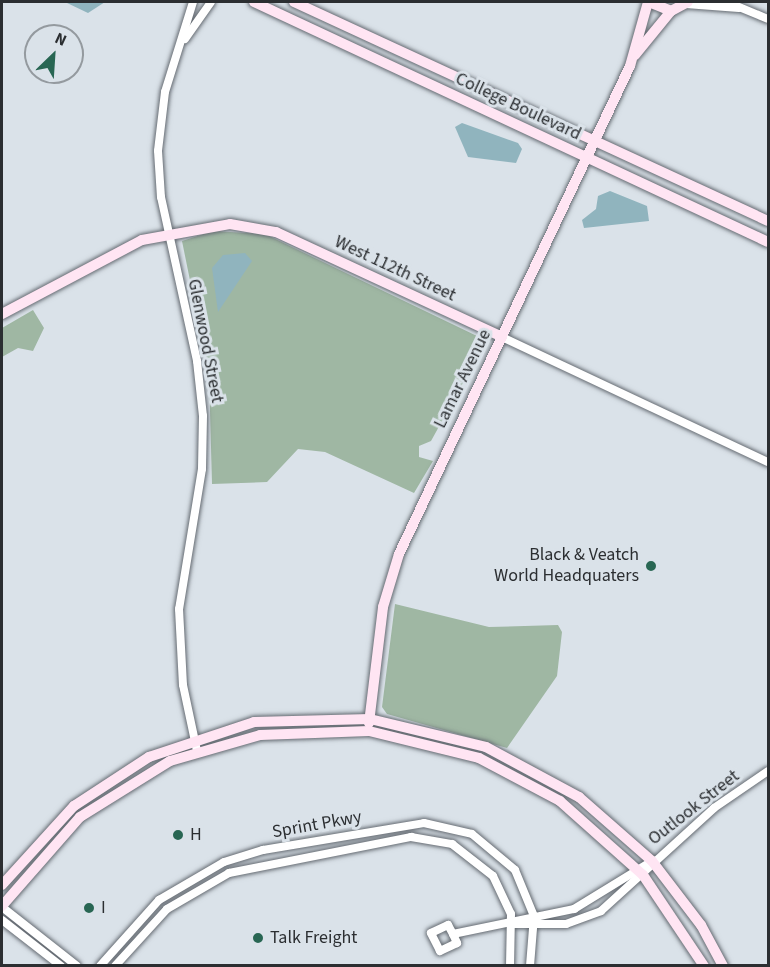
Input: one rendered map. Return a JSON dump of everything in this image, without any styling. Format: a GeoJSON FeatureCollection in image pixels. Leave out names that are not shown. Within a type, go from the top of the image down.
{"type":"FeatureCollection","features":[{"type":"Feature","properties":{"kind":"street","name":"Glenwood Street"},"geometry":{"type":"LineString","coordinates":[[193,2],[180,45],[159,136],[168,235],[203,416],[202,469],[179,609],[183,685],[197,751]]}},
{"type":"Feature","properties":{"kind":"street","name":"Glenwood Street"},"geometry":{"type":"LineString","coordinates":[[180,45],[211,2]]}},
{"type":"Feature","properties":{"kind":"street","name":"College Boulevard"},"geometry":{"type":"LineString","coordinates":[[254,2],[768,242]]}},
{"type":"Feature","properties":{"kind":"street","name":"College Boulevard"},"geometry":{"type":"LineString","coordinates":[[294,2],[768,221]]}},
{"type":"Feature","properties":{"kind":"street","name":"Lamar Avenue"},"geometry":{"type":"LineString","coordinates":[[369,731],[383,607],[399,554],[635,55],[648,2]]}},
{"type":"Feature","properties":{"kind":"street"},"geometry":{"type":"LineString","coordinates":[[648,2],[671,11],[687,3],[739,8]]}},
{"type":"Feature","properties":{"kind":"street"},"geometry":{"type":"LineString","coordinates":[[728,2],[768,19]]}},
{"type":"Feature","properties":{"kind":"street","name":"Lamar Avenue"},"geometry":{"type":"LineString","coordinates":[[635,55],[671,11]]}},
{"type":"Feature","properties":{"kind":"street","name":"West 112th Street"},"geometry":{"type":"LineString","coordinates":[[2,314],[116,251],[168,235],[231,224],[276,232],[768,462]]}},
{"type":"Feature","properties":{"kind":"street"},"geometry":{"type":"LineString","coordinates":[[2,885],[45,832],[92,792],[149,757],[193,738],[276,719],[370,719],[454,736],[522,763],[589,804],[652,861],[701,925],[723,966]]}},
{"type":"Feature","properties":{"kind":"street"},"geometry":{"type":"LineString","coordinates":[[77,966],[2,906],[45,850],[86,812],[141,775],[197,751],[279,732],[369,731],[447,747],[510,771],[575,812],[639,871],[704,966]]}},
{"type":"Feature","properties":{"kind":"street","name":"Outlook Street"},"geometry":{"type":"LineString","coordinates":[[652,861],[768,771]]}},
{"type":"Feature","properties":{"kind":"street","name":"Sprint Pkwy"},"geometry":{"type":"LineString","coordinates":[[100,966],[159,900],[224,862],[413,823],[453,827],[489,844],[520,878],[534,916],[535,927],[530,966]]}},
{"type":"Feature","properties":{"kind":"street","name":"Sprint Pkwy"},"geometry":{"type":"LineString","coordinates":[[115,966],[167,909],[230,873],[400,838],[441,841],[480,862],[505,895],[513,924],[510,966]]}},
{"type":"Feature","properties":{"kind":"street"},"geometry":{"type":"LineString","coordinates":[[513,924],[534,916],[585,904],[652,861]]}},
{"type":"Feature","properties":{"kind":"street"},"geometry":{"type":"LineString","coordinates":[[453,934],[473,926],[513,924],[535,927],[593,916],[639,871]]}},
{"type":"Feature","properties":{"kind":"street"},"geometry":{"type":"LineString","coordinates":[[2,920],[61,966]]}},
{"type":"Feature","properties":{"kind":"green space"},"geometry":{"type":"Polygon","coordinates":[[[213,231],[265,234],[477,336],[474,362],[431,441],[419,446],[419,457],[433,461],[414,493],[325,452],[298,449],[267,482],[212,484],[209,374],[182,241],[213,231]]]}},
{"type":"Feature","properties":{"kind":"green space"},"geometry":{"type":"Polygon","coordinates":[[[33,310],[44,328],[33,351],[18,348],[2,357],[2,328],[33,310]]]}},
{"type":"Feature","properties":{"kind":"green space"},"geometry":{"type":"Polygon","coordinates":[[[395,604],[489,627],[558,625],[562,632],[557,676],[507,748],[387,714],[382,707],[395,604]]]}},
{"type":"Feature","properties":{"kind":"water"},"geometry":{"type":"Polygon","coordinates":[[[65,2],[105,2],[88,13],[65,2]]]}},
{"type":"Feature","properties":{"kind":"water"},"geometry":{"type":"Polygon","coordinates":[[[462,123],[518,143],[522,149],[516,163],[468,157],[455,127],[462,123]]]}},
{"type":"Feature","properties":{"kind":"water"},"geometry":{"type":"Polygon","coordinates":[[[610,191],[647,206],[649,221],[584,228],[582,220],[596,209],[598,196],[610,191]]]}},
{"type":"Feature","properties":{"kind":"water"},"geometry":{"type":"Polygon","coordinates":[[[245,253],[252,261],[218,312],[212,268],[223,255],[245,253]]]}},
{"type":"Feature","properties":{"kind":"place","name":"Black & Veatch World Headquaters"},"geometry":{"type":"Point","coordinates":[651,566]}},
{"type":"Feature","properties":{"kind":"place","name":"H"},"geometry":{"type":"Point","coordinates":[178,835]}},
{"type":"Feature","properties":{"kind":"place","name":"I"},"geometry":{"type":"Point","coordinates":[89,908]}},
{"type":"Feature","properties":{"kind":"place","name":"Talk Freight"},"geometry":{"type":"Point","coordinates":[258,938]}}]}
